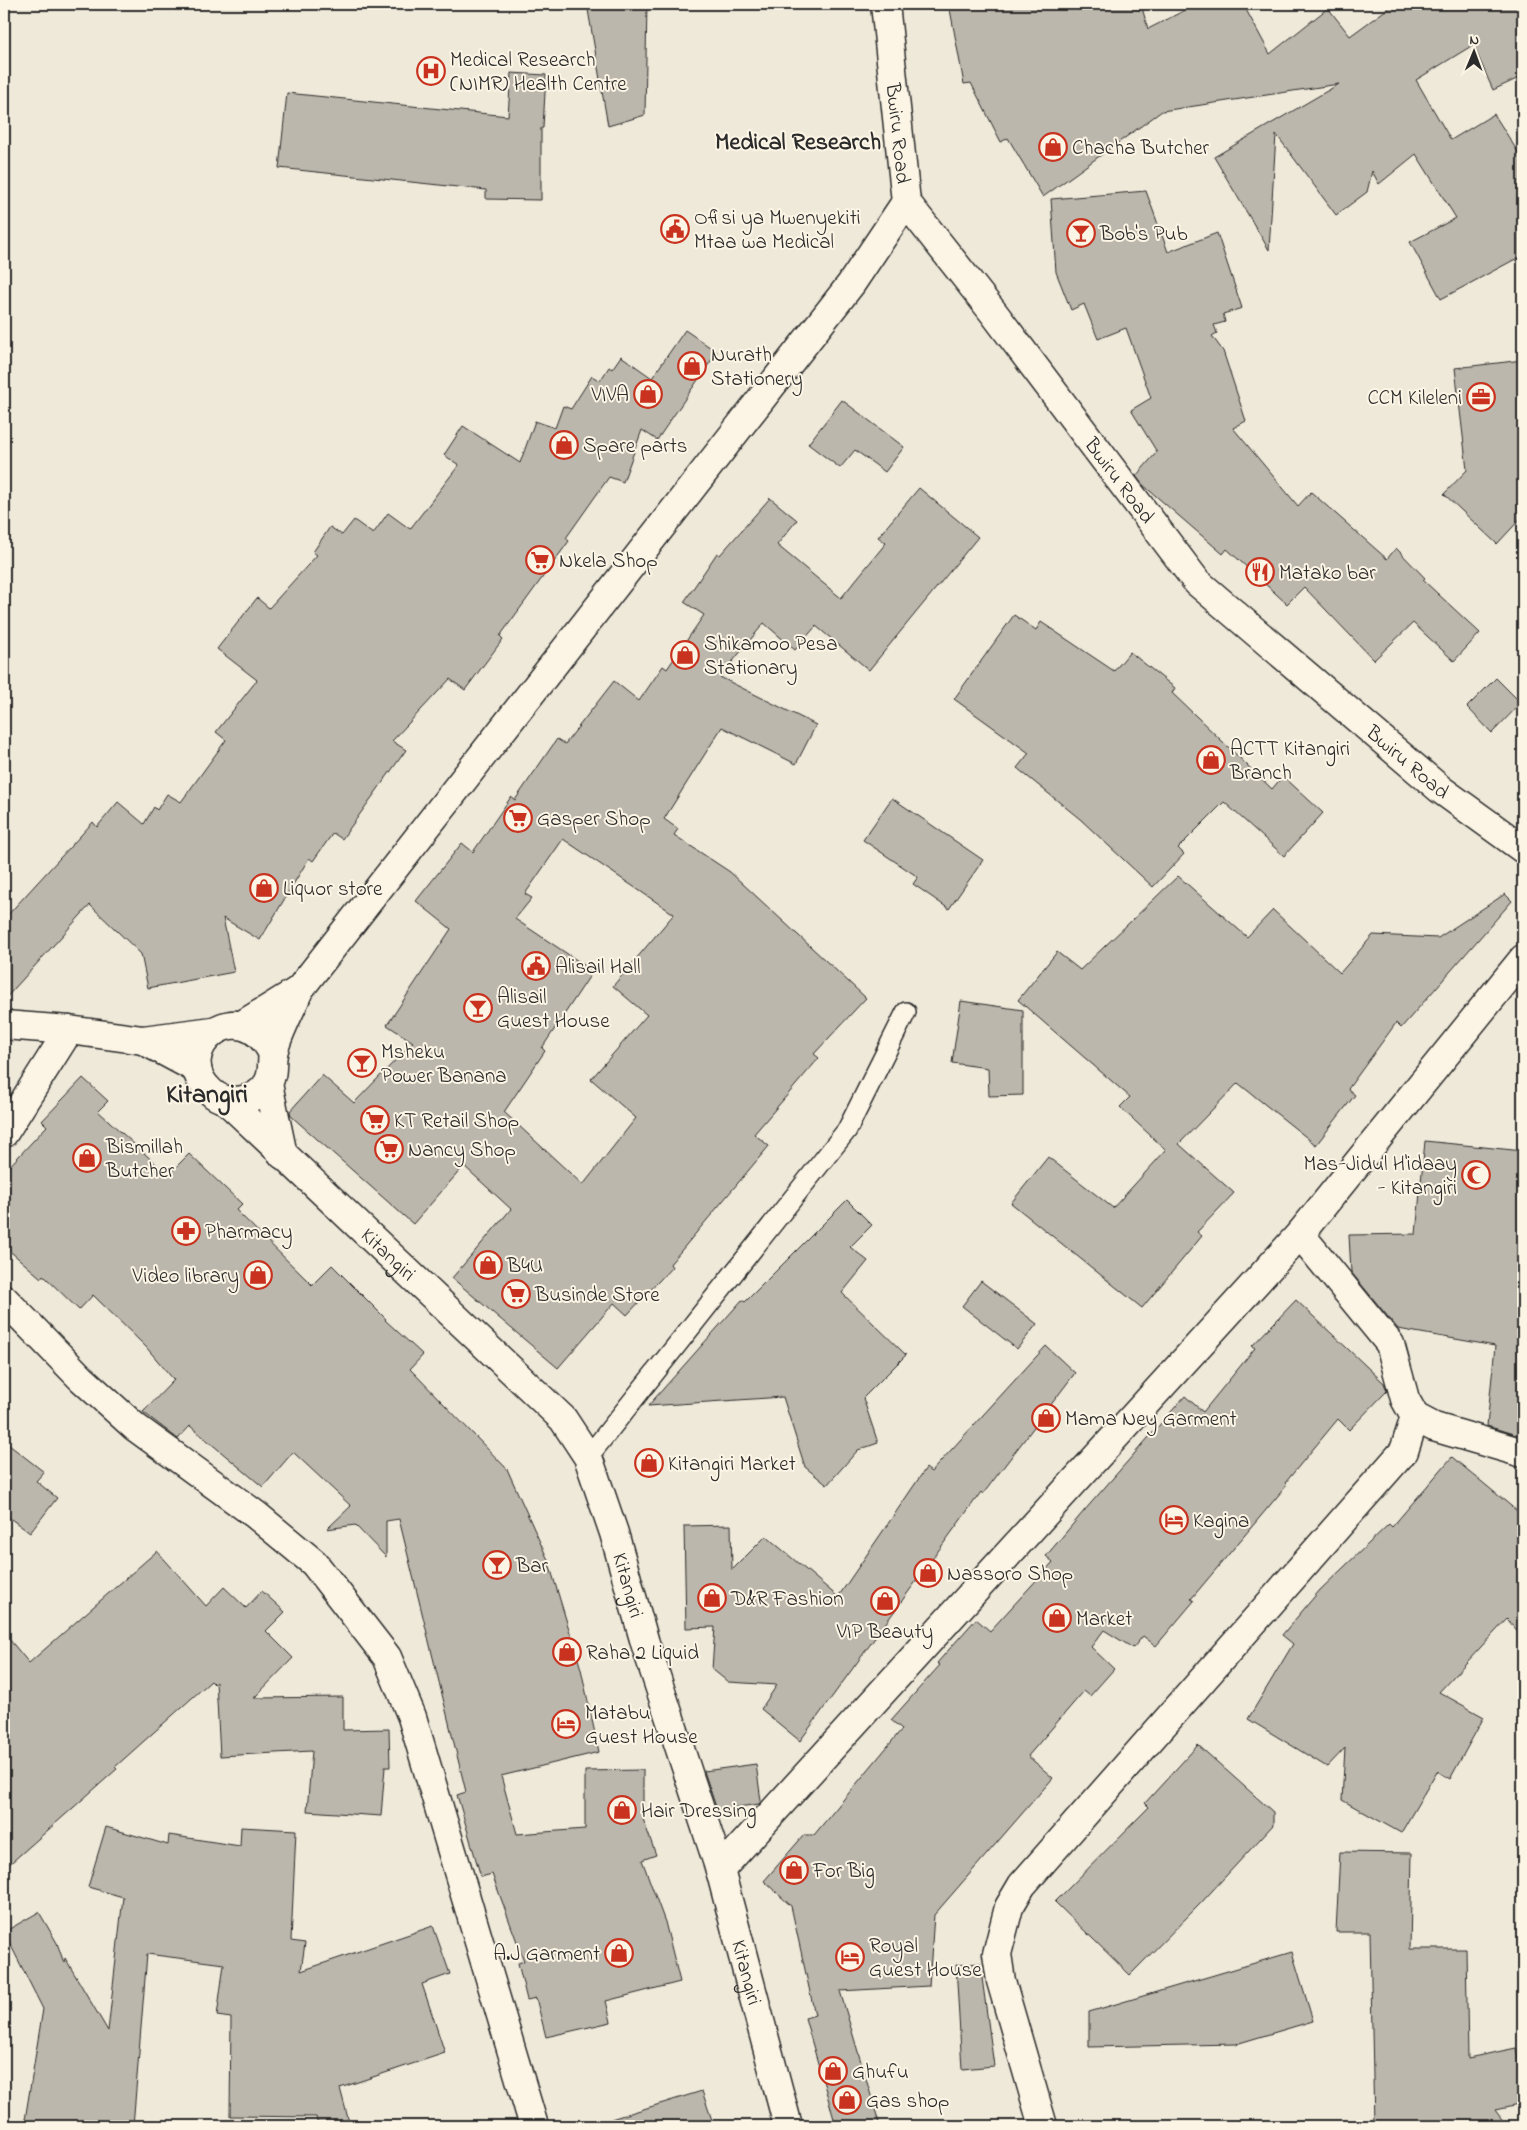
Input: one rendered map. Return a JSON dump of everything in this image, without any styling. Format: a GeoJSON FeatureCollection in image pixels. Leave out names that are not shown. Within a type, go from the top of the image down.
{"type":"FeatureCollection","features":[{"type":"Feature","properties":{"kind":"street","name":"Bwiru Road"},"geometry":{"type":"LineString","coordinates":[[885,4],[906,202],[993,312],[1197,582],[1440,789],[1523,849]]}},
{"type":"Feature","properties":{"kind":"street"},"geometry":{"type":"LineString","coordinates":[[213,1031],[203,1041],[197,1055],[197,1069],[202,1083],[213,1094],[226,1100],[242,1100],[256,1095],[268,1084],[273,1070],[273,1054],[299,990],[851,284],[906,202]]}},
{"type":"Feature","properties":{"kind":"street"},"geometry":{"type":"LineString","coordinates":[[720,1870],[1300,1234],[1513,989],[1523,958]]}},
{"type":"Feature","properties":{"kind":"street"},"geometry":{"type":"LineString","coordinates":[[242,1025],[299,990]]}},
{"type":"Feature","properties":{"kind":"street"},"geometry":{"type":"LineString","coordinates":[[4,1025],[69,1030],[143,1040],[213,1031],[227,1025],[242,1025],[256,1030],[266,1040],[273,1054]]}},
{"type":"Feature","properties":{"kind":"street"},"geometry":{"type":"LineString","coordinates":[[4,1133],[69,1030]]}},
{"type":"Feature","properties":{"kind":"street"},"geometry":{"type":"LineString","coordinates":[[143,1040],[197,1069]]}},
{"type":"Feature","properties":{"kind":"street"},"geometry":{"type":"LineString","coordinates":[[268,1084],[283,1155]]}},
{"type":"Feature","properties":{"kind":"street","name":"Kitangiri"},"geometry":{"type":"LineString","coordinates":[[226,1100],[564,1419],[588,1457],[614,1533],[645,1643],[720,1870],[788,2126]]}},
{"type":"Feature","properties":{"kind":"street"},"geometry":{"type":"LineString","coordinates":[[1300,1234],[1390,1344],[1406,1399],[1415,1417],[1434,1426],[1523,1453]]}},
{"type":"Feature","properties":{"kind":"street"},"geometry":{"type":"LineString","coordinates":[[4,1300],[81,1378],[134,1427],[256,1514],[314,1563],[387,1657],[412,1717],[534,2126]]}},
{"type":"Feature","properties":{"kind":"street"},"geometry":{"type":"LineString","coordinates":[[1043,2126],[1001,1981],[997,1954],[1009,1907],[1022,1885],[1404,1451],[1415,1417]]}},
{"type":"Feature","properties":{"kind":"street"},"geometry":{"type":"LineString","coordinates":[[1488,1441],[1523,1472]]}},
{"type":"Feature","properties":{"kind":"lane"},"geometry":{"type":"LineString","coordinates":[[588,1457],[847,1130],[906,1012]]}},
{"type":"Feature","properties":{"kind":"building"},"geometry":{"type":"Polygon","coordinates":[[[587,4],[647,4],[645,115],[608,126],[587,4]]]}},
{"type":"Feature","properties":{"kind":"building"},"geometry":{"type":"Polygon","coordinates":[[[949,4],[1141,4],[1148,29],[1197,4],[1243,4],[1270,54],[1328,8],[1350,36],[1394,4],[1523,4],[1523,76],[1493,90],[1473,45],[1416,80],[1451,140],[1494,114],[1523,160],[1523,255],[1441,299],[1410,242],[1456,218],[1416,154],[1379,184],[1372,171],[1367,192],[1336,215],[1276,134],[1269,250],[1214,157],[1339,84],[1162,111],[1043,197],[1008,138],[1001,142],[971,83],[964,84],[949,4]]]}},
{"type":"Feature","properties":{"kind":"building"},"geometry":{"type":"Polygon","coordinates":[[[511,73],[546,75],[543,128],[541,128],[541,200],[486,199],[486,190],[279,168],[287,93],[508,116],[511,73]]]}},
{"type":"Feature","properties":{"kind":"building"},"geometry":{"type":"Polygon","coordinates":[[[1146,191],[1168,252],[1217,233],[1242,308],[1223,314],[1225,322],[1214,325],[1217,333],[1212,336],[1223,351],[1246,421],[1233,428],[1298,506],[1311,492],[1387,559],[1396,548],[1425,578],[1423,580],[1480,633],[1454,661],[1413,623],[1374,660],[1304,587],[1287,604],[1227,549],[1223,554],[1142,484],[1136,476],[1157,452],[1131,410],[1151,398],[1126,328],[1098,339],[1084,304],[1071,310],[1056,272],[1051,199],[1146,191]]]}},
{"type":"Feature","properties":{"kind":"building"},"geometry":{"type":"Polygon","coordinates":[[[685,330],[717,352],[657,440],[642,430],[623,482],[609,477],[566,538],[569,541],[500,636],[503,639],[465,690],[450,679],[392,741],[406,750],[342,839],[333,833],[313,861],[309,858],[260,940],[223,918],[234,972],[148,988],[141,954],[90,905],[4,1000],[4,919],[93,822],[97,827],[118,802],[144,824],[154,807],[157,810],[167,794],[181,802],[226,740],[216,732],[257,680],[217,649],[257,598],[269,608],[317,555],[313,552],[330,527],[342,535],[354,520],[373,534],[388,513],[410,529],[459,465],[444,455],[463,426],[520,463],[535,421],[555,428],[563,406],[571,409],[592,376],[600,381],[609,367],[612,369],[621,356],[652,378],[685,330]]]}},
{"type":"Feature","properties":{"kind":"building"},"geometry":{"type":"Polygon","coordinates":[[[1523,360],[1523,516],[1497,544],[1444,494],[1467,470],[1455,368],[1523,360]]]}},
{"type":"Feature","properties":{"kind":"building"},"geometry":{"type":"Polygon","coordinates":[[[842,400],[904,447],[885,472],[855,450],[840,468],[808,444],[842,400]]]}},
{"type":"Feature","properties":{"kind":"building"},"geometry":{"type":"Polygon","coordinates":[[[919,488],[978,537],[869,670],[816,626],[795,650],[764,623],[720,677],[816,725],[796,764],[722,727],[664,819],[678,829],[674,835],[730,872],[866,998],[814,1054],[819,1058],[754,1134],[769,1146],[670,1264],[672,1267],[627,1315],[614,1303],[558,1368],[452,1278],[511,1209],[464,1166],[413,1224],[291,1116],[290,1111],[322,1075],[354,1103],[413,1042],[387,1025],[451,929],[416,901],[462,843],[473,852],[511,797],[515,800],[557,739],[565,744],[614,681],[639,701],[663,666],[667,669],[704,615],[684,602],[717,553],[720,555],[770,498],[797,520],[777,545],[841,598],[886,543],[878,537],[919,488]],[[563,839],[525,894],[532,898],[515,919],[593,971],[542,1048],[545,1051],[504,1112],[583,1185],[636,1118],[591,1079],[647,1015],[613,986],[674,914],[563,839]]]}},
{"type":"Feature","properties":{"kind":"building"},"geometry":{"type":"Polygon","coordinates":[[[1014,615],[1036,630],[1041,622],[1114,671],[1130,652],[1175,688],[1172,693],[1272,789],[1283,776],[1323,813],[1284,856],[1224,802],[1178,848],[1184,854],[1153,887],[1080,819],[1017,768],[1029,753],[954,699],[1014,615]]]}},
{"type":"Feature","properties":{"kind":"building"},"geometry":{"type":"Polygon","coordinates":[[[1496,678],[1521,703],[1492,733],[1467,707],[1496,678]]]}},
{"type":"Feature","properties":{"kind":"building"},"geometry":{"type":"Polygon","coordinates":[[[892,798],[983,860],[949,909],[913,884],[918,877],[863,840],[892,798]]]}},
{"type":"Feature","properties":{"kind":"building"},"geometry":{"type":"Polygon","coordinates":[[[1178,876],[1247,937],[1273,910],[1340,973],[1373,935],[1438,938],[1505,894],[1512,901],[1401,1028],[1396,1023],[1348,1089],[1355,1095],[1316,1145],[1238,1083],[1179,1144],[1234,1193],[1197,1232],[1202,1236],[1142,1308],[1011,1203],[1048,1157],[1113,1208],[1166,1150],[1120,1107],[1130,1097],[1018,1000],[1057,952],[1080,970],[1178,876]]]}},
{"type":"Feature","properties":{"kind":"building"},"geometry":{"type":"Polygon","coordinates":[[[961,1001],[1023,1010],[1023,1095],[989,1096],[988,1068],[952,1063],[961,1001]]]}},
{"type":"Feature","properties":{"kind":"building"},"geometry":{"type":"Polygon","coordinates":[[[83,1078],[108,1101],[98,1111],[168,1175],[189,1154],[242,1204],[236,1210],[312,1285],[332,1265],[385,1320],[423,1355],[410,1369],[507,1469],[548,1560],[581,1669],[599,1752],[501,1776],[517,1834],[585,1829],[585,1771],[643,1770],[643,1819],[656,1855],[642,1860],[665,1922],[680,1982],[606,2001],[611,2022],[546,2037],[536,1998],[527,2000],[518,1963],[524,1961],[492,1874],[481,1877],[457,1795],[466,1792],[399,1519],[386,1521],[386,1557],[355,1525],[327,1529],[351,1506],[293,1452],[263,1487],[190,1426],[178,1439],[143,1412],[174,1380],[146,1347],[93,1295],[79,1310],[43,1275],[41,1278],[4,1246],[4,1172],[47,1126],[42,1121],[83,1078]]]}},
{"type":"Feature","properties":{"kind":"building"},"geometry":{"type":"Polygon","coordinates":[[[1425,1141],[1523,1151],[1523,1437],[1487,1426],[1495,1346],[1398,1329],[1351,1272],[1349,1235],[1416,1234],[1425,1141]]]}},
{"type":"Feature","properties":{"kind":"building"},"geometry":{"type":"Polygon","coordinates":[[[847,1200],[872,1225],[850,1247],[868,1261],[842,1293],[906,1355],[863,1398],[878,1443],[858,1450],[827,1485],[805,1467],[783,1397],[648,1406],[742,1300],[745,1302],[847,1200]]]}},
{"type":"Feature","properties":{"kind":"building"},"geometry":{"type":"Polygon","coordinates":[[[981,1281],[1037,1324],[1017,1349],[962,1306],[981,1281]]]}},
{"type":"Feature","properties":{"kind":"building"},"geometry":{"type":"Polygon","coordinates":[[[1296,1300],[1384,1383],[1387,1391],[1349,1430],[1338,1419],[1285,1483],[1287,1485],[1191,1599],[1194,1601],[1156,1646],[1143,1636],[1133,1648],[1104,1630],[1091,1647],[1114,1669],[1090,1696],[1084,1691],[1028,1756],[1053,1778],[934,1915],[929,1986],[840,1991],[880,2126],[836,2126],[805,2018],[815,2015],[791,1906],[764,1881],[804,1835],[814,1835],[902,1729],[891,1720],[940,1665],[937,1663],[976,1619],[990,1631],[1053,1562],[1046,1556],[1185,1396],[1203,1412],[1255,1348],[1252,1346],[1296,1300]]]}},
{"type":"Feature","properties":{"kind":"building"},"geometry":{"type":"Polygon","coordinates":[[[1046,1346],[1075,1373],[983,1494],[981,1492],[800,1741],[761,1709],[777,1685],[728,1682],[712,1669],[715,1627],[686,1628],[684,1526],[731,1525],[732,1570],[766,1536],[838,1597],[926,1468],[931,1472],[1046,1346]]]}},
{"type":"Feature","properties":{"kind":"building"},"geometry":{"type":"Polygon","coordinates":[[[4,1441],[44,1472],[36,1481],[57,1498],[30,1533],[7,1516],[4,1520],[4,1441]]]}},
{"type":"Feature","properties":{"kind":"building"},"geometry":{"type":"Polygon","coordinates":[[[1452,1457],[1523,1516],[1523,1637],[1507,1619],[1439,1692],[1484,1717],[1450,1779],[1437,1771],[1401,1833],[1342,1800],[1345,1748],[1327,1767],[1248,1719],[1293,1644],[1282,1635],[1320,1590],[1389,1524],[1392,1527],[1452,1457]]]}},
{"type":"Feature","properties":{"kind":"building"},"geometry":{"type":"Polygon","coordinates":[[[157,1551],[206,1606],[224,1587],[246,1608],[262,1591],[285,1612],[266,1631],[293,1658],[254,1698],[343,1697],[343,1730],[389,1729],[390,1767],[385,1767],[381,1816],[307,1811],[312,1751],[220,1756],[216,1682],[214,1684],[211,1681],[115,1767],[117,1769],[4,1869],[4,1633],[29,1663],[157,1551]]]}},
{"type":"Feature","properties":{"kind":"building"},"geometry":{"type":"Polygon","coordinates":[[[1198,1745],[1273,1812],[1273,1825],[1200,1904],[1130,1975],[1055,1902],[1149,1807],[1145,1803],[1198,1745]]]}},
{"type":"Feature","properties":{"kind":"building"},"geometry":{"type":"Polygon","coordinates":[[[756,1764],[761,1801],[759,1804],[717,1810],[704,1771],[756,1764]]]}},
{"type":"Feature","properties":{"kind":"building"},"geometry":{"type":"Polygon","coordinates":[[[106,1827],[168,1845],[169,1835],[240,1846],[241,1827],[296,1830],[291,1941],[305,1943],[301,1971],[433,1926],[450,1974],[422,1984],[445,2053],[340,2088],[350,2126],[318,2126],[316,2117],[230,2116],[231,2018],[217,2016],[224,1964],[147,1954],[133,2126],[24,2126],[43,2009],[4,1932],[39,1912],[57,1943],[64,1963],[65,1958],[108,2031],[123,1897],[88,1887],[106,1827]]]}},
{"type":"Feature","properties":{"kind":"building"},"geometry":{"type":"Polygon","coordinates":[[[1340,1852],[1412,1853],[1410,1949],[1466,1949],[1468,2058],[1516,2048],[1523,2084],[1523,2104],[1495,2110],[1507,2126],[1374,2126],[1370,1932],[1336,1932],[1340,1852]]]}},
{"type":"Feature","properties":{"kind":"building"},"geometry":{"type":"Polygon","coordinates":[[[1292,1952],[1313,2021],[1236,2044],[1089,2047],[1089,2012],[1292,1952]]]}},
{"type":"Feature","properties":{"kind":"building"},"geometry":{"type":"Polygon","coordinates":[[[980,1963],[994,2066],[962,2069],[956,1965],[980,1963]]]}},
{"type":"Feature","properties":{"kind":"building"},"geometry":{"type":"Polygon","coordinates":[[[702,2091],[714,2126],[612,2126],[611,2119],[702,2091]]]}},
{"type":"Feature","properties":{"kind":"place","name":"Medical Research (NIMR) Health Centre"},"geometry":{"type":"Point","coordinates":[431,71]}},
{"type":"Feature","properties":{"kind":"place","name":"Chacha Butcher"},"geometry":{"type":"Point","coordinates":[1053,147]}},
{"type":"Feature","properties":{"kind":"place","name":"Ofisi ya Mwenyekiti Mtaa wa Medical"},"geometry":{"type":"Point","coordinates":[675,229]}},
{"type":"Feature","properties":{"kind":"place","name":"Bob's Pub"},"geometry":{"type":"Point","coordinates":[1081,233]}},
{"type":"Feature","properties":{"kind":"place","name":"Nurath Stationery"},"geometry":{"type":"Point","coordinates":[692,366]}},
{"type":"Feature","properties":{"kind":"place","name":"VIVA"},"geometry":{"type":"Point","coordinates":[648,394]}},
{"type":"Feature","properties":{"kind":"place","name":"CCM Kileleni"},"geometry":{"type":"Point","coordinates":[1481,397]}},
{"type":"Feature","properties":{"kind":"place","name":"Spare parts"},"geometry":{"type":"Point","coordinates":[564,445]}},
{"type":"Feature","properties":{"kind":"place","name":"Nkela Shop"},"geometry":{"type":"Point","coordinates":[540,560]}},
{"type":"Feature","properties":{"kind":"place","name":"Matako bar"},"geometry":{"type":"Point","coordinates":[1260,572]}},
{"type":"Feature","properties":{"kind":"place","name":"Shikamoo Pesa Stationary"},"geometry":{"type":"Point","coordinates":[685,655]}},
{"type":"Feature","properties":{"kind":"place","name":"ACTT Kitangiri Branch"},"geometry":{"type":"Point","coordinates":[1211,760]}},
{"type":"Feature","properties":{"kind":"place","name":"Gasper Shop"},"geometry":{"type":"Point","coordinates":[518,818]}},
{"type":"Feature","properties":{"kind":"place","name":"Liquor store"},"geometry":{"type":"Point","coordinates":[264,888]}},
{"type":"Feature","properties":{"kind":"place","name":"Alisail Hall"},"geometry":{"type":"Point","coordinates":[536,966]}},
{"type":"Feature","properties":{"kind":"place","name":"Alisail Guest House"},"geometry":{"type":"Point","coordinates":[478,1008]}},
{"type":"Feature","properties":{"kind":"place","name":"Msheku Power Banana"},"geometry":{"type":"Point","coordinates":[362,1063]}},
{"type":"Feature","properties":{"kind":"place","name":"KT Retail Shop"},"geometry":{"type":"Point","coordinates":[375,1120]}},
{"type":"Feature","properties":{"kind":"place","name":"Nancy Shop"},"geometry":{"type":"Point","coordinates":[389,1149]}},
{"type":"Feature","properties":{"kind":"place","name":"Bismillah Butcher"},"geometry":{"type":"Point","coordinates":[87,1158]}},
{"type":"Feature","properties":{"kind":"place","name":"Mas-Jidul H'idaay - Kitangiri"},"geometry":{"type":"Point","coordinates":[1476,1175]}},
{"type":"Feature","properties":{"kind":"place","name":"Pharmacy"},"geometry":{"type":"Point","coordinates":[186,1231]}},
{"type":"Feature","properties":{"kind":"place","name":"B4U"},"geometry":{"type":"Point","coordinates":[488,1265]}},
{"type":"Feature","properties":{"kind":"place","name":"Video library"},"geometry":{"type":"Point","coordinates":[258,1275]}},
{"type":"Feature","properties":{"kind":"place","name":"Businde Store"},"geometry":{"type":"Point","coordinates":[516,1294]}},
{"type":"Feature","properties":{"kind":"place","name":"Mama Ney Garment"},"geometry":{"type":"Point","coordinates":[1046,1418]}},
{"type":"Feature","properties":{"kind":"place","name":"Kitangiri Market"},"geometry":{"type":"Point","coordinates":[649,1463]}},
{"type":"Feature","properties":{"kind":"place","name":"Kagina"},"geometry":{"type":"Point","coordinates":[1174,1520]}},
{"type":"Feature","properties":{"kind":"place","name":"Bar"},"geometry":{"type":"Point","coordinates":[497,1565]}},
{"type":"Feature","properties":{"kind":"place","name":"Nassoro Shop"},"geometry":{"type":"Point","coordinates":[928,1573]}},
{"type":"Feature","properties":{"kind":"place","name":"D&R Fashion"},"geometry":{"type":"Point","coordinates":[712,1598]}},
{"type":"Feature","properties":{"kind":"place","name":"VIP Beauty"},"geometry":{"type":"Point","coordinates":[885,1601]}},
{"type":"Feature","properties":{"kind":"place","name":"Market"},"geometry":{"type":"Point","coordinates":[1057,1618]}},
{"type":"Feature","properties":{"kind":"place","name":"Raha 2 Liquid"},"geometry":{"type":"Point","coordinates":[567,1652]}},
{"type":"Feature","properties":{"kind":"place","name":"Matabu Guest House"},"geometry":{"type":"Point","coordinates":[566,1724]}},
{"type":"Feature","properties":{"kind":"place","name":"Hair Dressing"},"geometry":{"type":"Point","coordinates":[622,1810]}},
{"type":"Feature","properties":{"kind":"place","name":"For Big"},"geometry":{"type":"Point","coordinates":[794,1870]}},
{"type":"Feature","properties":{"kind":"place","name":"A.J Garment"},"geometry":{"type":"Point","coordinates":[619,1953]}},
{"type":"Feature","properties":{"kind":"place","name":"Royal Guest House"},"geometry":{"type":"Point","coordinates":[850,1957]}},
{"type":"Feature","properties":{"kind":"place","name":"Ghufu"},"geometry":{"type":"Point","coordinates":[833,2071]}},
{"type":"Feature","properties":{"kind":"place","name":"Gas shop"},"geometry":{"type":"Point","coordinates":[847,2100]}},
{"type":"Feature","properties":{"kind":"district","name":"Medical Research"},"geometry":{"type":"Point","coordinates":[798,141]}},
{"type":"Feature","properties":{"kind":"district","name":"Kitangiri"},"geometry":{"type":"Point","coordinates":[207,1093]}}]}
